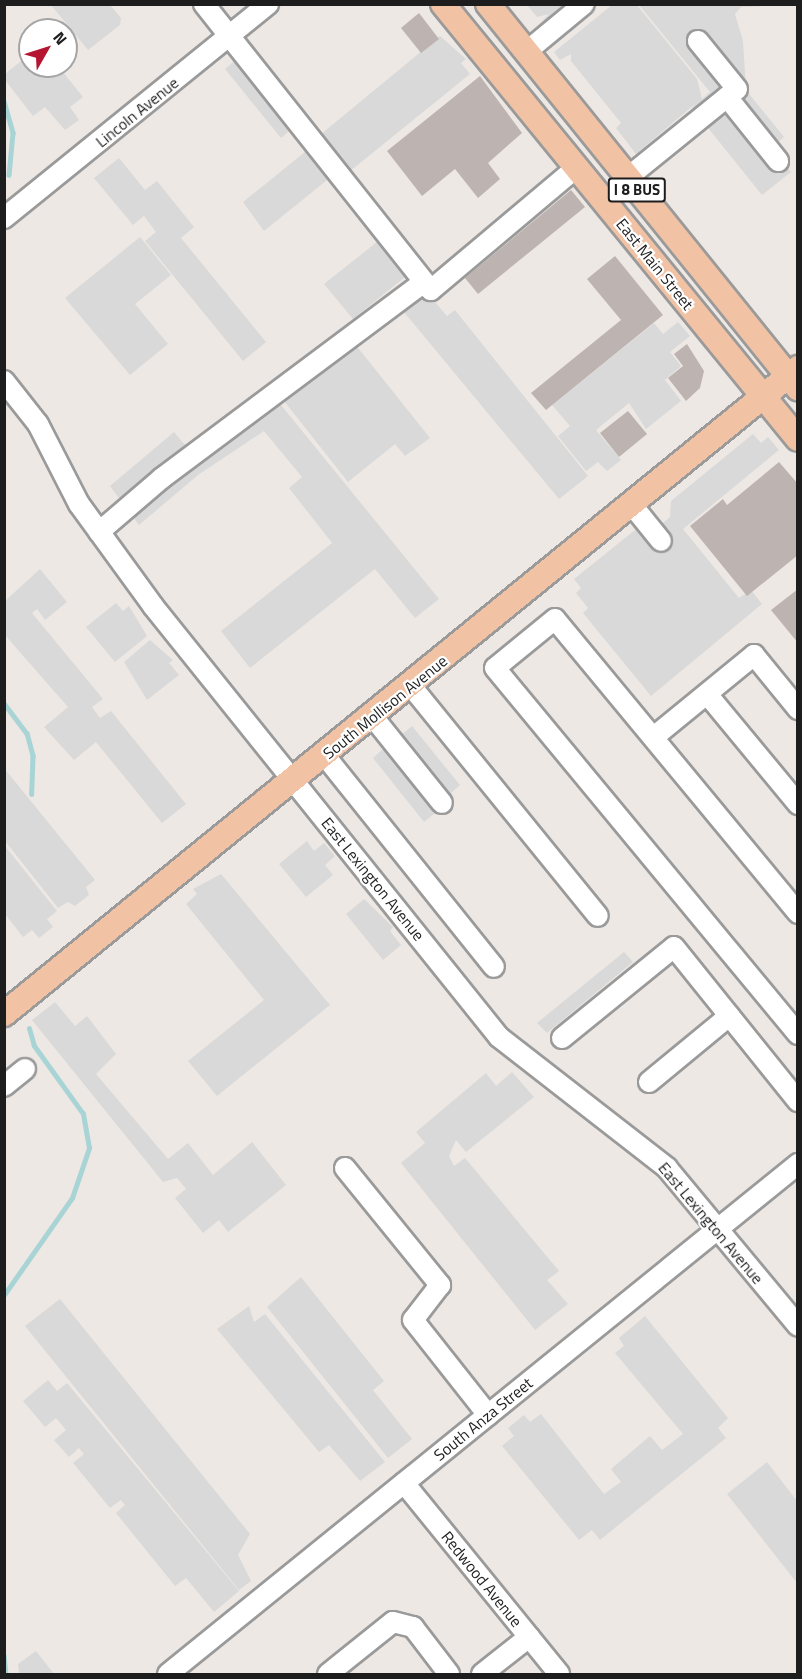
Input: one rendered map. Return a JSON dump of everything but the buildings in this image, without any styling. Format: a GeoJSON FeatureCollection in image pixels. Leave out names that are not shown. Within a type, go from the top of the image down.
{"type":"FeatureCollection","features":[{"type":"Feature","properties":{"kind":"main road","name":"East Main Street"},"geometry":{"type":"LineString","coordinates":[[443,4],[798,439]]}},
{"type":"Feature","properties":{"kind":"main road","name":"East Main Street"},"geometry":{"type":"LineString","coordinates":[[488,4],[627,178],[794,377]]}},
{"type":"Feature","properties":{"kind":"main road"},"geometry":{"type":"LineString","coordinates":[[499,74],[526,52]]}},
{"type":"Feature","properties":{"kind":"main road","name":"South Mollison Avenue"},"geometry":{"type":"LineString","coordinates":[[4,1014],[295,781],[763,396],[794,377]]}},
{"type":"Feature","properties":{"kind":"street"},"geometry":{"type":"LineString","coordinates":[[204,4],[431,290],[576,168]]}},
{"type":"Feature","properties":{"kind":"street","name":"Lincoln Avenue"},"geometry":{"type":"LineString","coordinates":[[4,218],[268,4]]}},
{"type":"Feature","properties":{"kind":"street"},"geometry":{"type":"LineString","coordinates":[[526,52],[561,11],[584,4]]}},
{"type":"Feature","properties":{"kind":"street"},"geometry":{"type":"LineString","coordinates":[[627,178],[737,89],[698,41]]}},
{"type":"Feature","properties":{"kind":"street"},"geometry":{"type":"LineString","coordinates":[[727,97],[778,161]]}},
{"type":"Feature","properties":{"kind":"street"},"geometry":{"type":"LineString","coordinates":[[99,532],[162,478],[278,396],[424,282]]}},
{"type":"Feature","properties":{"kind":"street","name":"East Lexington Avenue"},"geometry":{"type":"LineString","coordinates":[[4,381],[38,424],[79,504],[99,532],[499,1037],[667,1168],[798,1326]]}},
{"type":"Feature","properties":{"kind":"street"},"geometry":{"type":"LineString","coordinates":[[632,505],[661,541]]}},
{"type":"Feature","properties":{"kind":"street"},"geometry":{"type":"LineString","coordinates":[[798,913],[655,736],[555,619],[495,668],[798,1034]]}},
{"type":"Feature","properties":{"kind":"street"},"geometry":{"type":"LineString","coordinates":[[655,736],[754,655],[798,709]]}},
{"type":"Feature","properties":{"kind":"street"},"geometry":{"type":"LineString","coordinates":[[411,686],[598,916]]}},
{"type":"Feature","properties":{"kind":"street"},"geometry":{"type":"LineString","coordinates":[[707,694],[798,804]]}},
{"type":"Feature","properties":{"kind":"street"},"geometry":{"type":"LineString","coordinates":[[373,717],[442,803]]}},
{"type":"Feature","properties":{"kind":"street"},"geometry":{"type":"LineString","coordinates":[[325,756],[494,967]]}},
{"type":"Feature","properties":{"kind":"street"},"geometry":{"type":"LineString","coordinates":[[562,1038],[674,946],[798,1101]]}},
{"type":"Feature","properties":{"kind":"street"},"geometry":{"type":"LineString","coordinates":[[649,1082],[729,1016]]}},
{"type":"Feature","properties":{"kind":"street"},"geometry":{"type":"LineString","coordinates":[[4,1086],[25,1069]]}},
{"type":"Feature","properties":{"kind":"street","name":"South Anza Street"},"geometry":{"type":"LineString","coordinates":[[168,1674],[798,1164]]}},
{"type":"Feature","properties":{"kind":"street"},"geometry":{"type":"LineString","coordinates":[[345,1168],[440,1285],[413,1320],[488,1415]]}},
{"type":"Feature","properties":{"kind":"street","name":"Redwood Avenue"},"geometry":{"type":"LineString","coordinates":[[404,1483],[559,1674]]}},
{"type":"Feature","properties":{"kind":"street"},"geometry":{"type":"LineString","coordinates":[[328,1674],[393,1622],[413,1628],[449,1674]]}},
{"type":"Feature","properties":{"kind":"street"},"geometry":{"type":"LineString","coordinates":[[482,1674],[529,1637]]}},
{"type":"Feature","properties":{"kind":"shaded area"},"geometry":{"type":"Polygon","coordinates":[[[51,5],[110,5],[121,18],[120,25],[88,50],[78,38],[78,18],[62,18],[51,5]]]}},
{"type":"Feature","properties":{"kind":"shaded area"},"geometry":{"type":"Polygon","coordinates":[[[527,5],[596,5],[549,46],[534,29],[549,14],[537,17],[527,5]]]}},
{"type":"Feature","properties":{"kind":"shaded area"},"geometry":{"type":"Polygon","coordinates":[[[612,5],[637,5],[697,79],[702,99],[710,92],[639,5],[785,5],[741,7],[735,14],[743,41],[746,90],[784,137],[771,148],[791,172],[762,195],[692,108],[695,104],[636,154],[616,128],[621,123],[571,61],[571,54],[560,60],[554,52],[612,5]]]}},
{"type":"Feature","properties":{"kind":"shaded area"},"geometry":{"type":"Polygon","coordinates":[[[440,36],[466,59],[461,63],[470,74],[349,172],[320,135],[440,36]]]}},
{"type":"Feature","properties":{"kind":"shaded area"},"geometry":{"type":"Polygon","coordinates":[[[238,58],[294,127],[281,138],[225,69],[238,58]]]}},
{"type":"Feature","properties":{"kind":"shaded area"},"geometry":{"type":"Polygon","coordinates":[[[18,64],[18,78],[68,78],[83,97],[70,107],[79,120],[65,130],[45,107],[33,116],[5,80],[5,74],[18,64]]]}},
{"type":"Feature","properties":{"kind":"shaded area"},"geometry":{"type":"Polygon","coordinates":[[[310,148],[332,176],[264,231],[243,202],[310,148]]]}},
{"type":"Feature","properties":{"kind":"shaded area"},"geometry":{"type":"Polygon","coordinates":[[[119,158],[145,190],[157,181],[194,227],[181,238],[266,342],[243,361],[145,241],[156,232],[144,216],[133,225],[94,178],[119,158]]]}},
{"type":"Feature","properties":{"kind":"shaded area"},"geometry":{"type":"Polygon","coordinates":[[[140,237],[171,275],[135,304],[168,344],[130,375],[65,298],[140,237]]]}},
{"type":"Feature","properties":{"kind":"shaded area"},"geometry":{"type":"Polygon","coordinates":[[[382,238],[410,273],[353,319],[324,284],[382,238]]]}},
{"type":"Feature","properties":{"kind":"shaded area"},"geometry":{"type":"Polygon","coordinates":[[[417,291],[422,298],[428,294],[447,316],[455,310],[588,476],[559,499],[399,306],[417,291]]]}},
{"type":"Feature","properties":{"kind":"shaded area"},"geometry":{"type":"Polygon","coordinates":[[[678,322],[690,336],[670,352],[681,366],[665,380],[681,401],[646,429],[629,403],[596,430],[621,460],[607,471],[598,462],[586,471],[558,436],[570,426],[552,405],[654,323],[663,334],[678,322]]]}},
{"type":"Feature","properties":{"kind":"shaded area"},"geometry":{"type":"Polygon","coordinates":[[[355,344],[430,438],[405,456],[395,444],[348,482],[284,401],[355,344]]]}},
{"type":"Feature","properties":{"kind":"shaded area"},"geometry":{"type":"Polygon","coordinates":[[[268,389],[439,599],[415,618],[375,569],[250,668],[221,631],[332,543],[289,488],[302,477],[264,431],[198,475],[139,525],[110,486],[174,432],[185,445],[268,389]]]}},
{"type":"Feature","properties":{"kind":"shaded area"},"geometry":{"type":"Polygon","coordinates":[[[753,434],[761,443],[768,437],[779,450],[683,529],[739,598],[751,590],[762,604],[651,696],[583,613],[588,608],[576,593],[581,588],[574,579],[650,518],[658,527],[670,517],[671,501],[753,434]]]}},
{"type":"Feature","properties":{"kind":"shaded area"},"geometry":{"type":"Polygon","coordinates":[[[40,569],[67,602],[45,620],[37,609],[32,613],[103,699],[92,707],[100,718],[111,711],[186,804],[162,823],[96,742],[74,760],[44,727],[68,707],[4,634],[5,601],[40,569]]]}},
{"type":"Feature","properties":{"kind":"shaded area"},"geometry":{"type":"Polygon","coordinates":[[[116,603],[123,611],[129,606],[147,636],[115,662],[86,627],[116,603]]]}},
{"type":"Feature","properties":{"kind":"shaded area"},"geometry":{"type":"Polygon","coordinates":[[[150,640],[173,660],[169,663],[179,675],[147,700],[124,662],[150,640]]]}},
{"type":"Feature","properties":{"kind":"shaded area"},"geometry":{"type":"Polygon","coordinates":[[[394,726],[401,735],[412,726],[460,785],[451,793],[454,798],[424,822],[373,758],[383,749],[376,740],[394,726]]]}},
{"type":"Feature","properties":{"kind":"shaded area"},"geometry":{"type":"Polygon","coordinates":[[[4,768],[95,880],[86,887],[89,895],[75,906],[68,902],[58,908],[5,841],[4,768]]]}},
{"type":"Feature","properties":{"kind":"shaded area"},"geometry":{"type":"Polygon","coordinates":[[[307,841],[314,851],[324,843],[335,856],[325,865],[333,875],[306,897],[279,864],[307,841]]]}},
{"type":"Feature","properties":{"kind":"shaded area"},"geometry":{"type":"Polygon","coordinates":[[[5,846],[57,911],[47,919],[53,927],[39,938],[32,930],[23,937],[5,914],[5,846]]]}},
{"type":"Feature","properties":{"kind":"shaded area"},"geometry":{"type":"Polygon","coordinates":[[[221,874],[330,1005],[217,1096],[188,1061],[264,1000],[186,904],[197,894],[193,889],[221,874]]]}},
{"type":"Feature","properties":{"kind":"shaded area"},"geometry":{"type":"Polygon","coordinates":[[[364,899],[393,927],[390,931],[401,945],[383,960],[346,914],[364,899]]]}},
{"type":"Feature","properties":{"kind":"shaded area"},"geometry":{"type":"Polygon","coordinates":[[[624,952],[633,962],[547,1033],[537,1023],[624,952]]]}},
{"type":"Feature","properties":{"kind":"shaded area"},"geometry":{"type":"Polygon","coordinates":[[[55,1002],[75,1026],[87,1016],[116,1054],[96,1074],[168,1159],[188,1143],[213,1175],[252,1142],[286,1185],[228,1232],[219,1220],[203,1233],[175,1198],[186,1189],[177,1178],[163,1182],[32,1020],[55,1002]]]}},
{"type":"Feature","properties":{"kind":"shaded area"},"geometry":{"type":"Polygon","coordinates":[[[512,1072],[534,1097],[466,1152],[456,1140],[449,1156],[454,1166],[465,1158],[559,1271],[547,1280],[568,1304],[535,1330],[401,1163],[425,1143],[416,1132],[486,1073],[496,1086],[512,1072]]]}},
{"type":"Feature","properties":{"kind":"shaded area"},"geometry":{"type":"Polygon","coordinates":[[[301,1277],[384,1381],[373,1390],[412,1439],[388,1458],[267,1307],[301,1277]]]}},
{"type":"Feature","properties":{"kind":"shaded area"},"geometry":{"type":"Polygon","coordinates":[[[60,1299],[250,1534],[238,1555],[251,1581],[239,1590],[25,1326],[60,1299]]]}},
{"type":"Feature","properties":{"kind":"shaded area"},"geometry":{"type":"Polygon","coordinates":[[[249,1306],[254,1322],[265,1314],[385,1462],[360,1481],[329,1445],[319,1452],[217,1329],[249,1306]]]}},
{"type":"Feature","properties":{"kind":"shaded area"},"geometry":{"type":"Polygon","coordinates":[[[645,1316],[728,1418],[718,1428],[726,1438],[600,1540],[592,1530],[579,1540],[502,1446],[514,1436],[508,1428],[524,1415],[530,1422],[541,1414],[604,1494],[621,1482],[611,1469],[650,1436],[662,1450],[683,1434],[615,1353],[624,1346],[619,1338],[645,1316]]]}},
{"type":"Feature","properties":{"kind":"shaded area"},"geometry":{"type":"Polygon","coordinates":[[[48,1380],[57,1391],[67,1383],[239,1591],[214,1612],[186,1578],[175,1586],[116,1513],[125,1505],[121,1500],[110,1508],[73,1463],[84,1454],[79,1448],[69,1457],[54,1440],[66,1430],[56,1418],[45,1427],[23,1401],[48,1380]]]}},
{"type":"Feature","properties":{"kind":"shaded area"},"geometry":{"type":"Polygon","coordinates":[[[767,1462],[797,1501],[797,1583],[727,1494],[767,1462]]]}},
{"type":"Feature","properties":{"kind":"shaded area"},"geometry":{"type":"Polygon","coordinates":[[[36,1651],[54,1674],[19,1674],[18,1664],[36,1651]]]}},
{"type":"Feature","properties":{"kind":"waterway"},"geometry":{"type":"LineString","coordinates":[[4,101],[13,133],[9,175]]}},
{"type":"Feature","properties":{"kind":"waterway"},"geometry":{"type":"LineString","coordinates":[[4,703],[27,733],[33,756],[32,794]]}},
{"type":"Feature","properties":{"kind":"waterway"},"geometry":{"type":"LineString","coordinates":[[4,1295],[72,1198],[89,1148],[83,1114],[34,1046],[29,1029]]}},
{"type":"Feature","properties":{"kind":"waterway"},"geometry":{"type":"LineString","coordinates":[[4,1655],[6,1674]]}}]}
